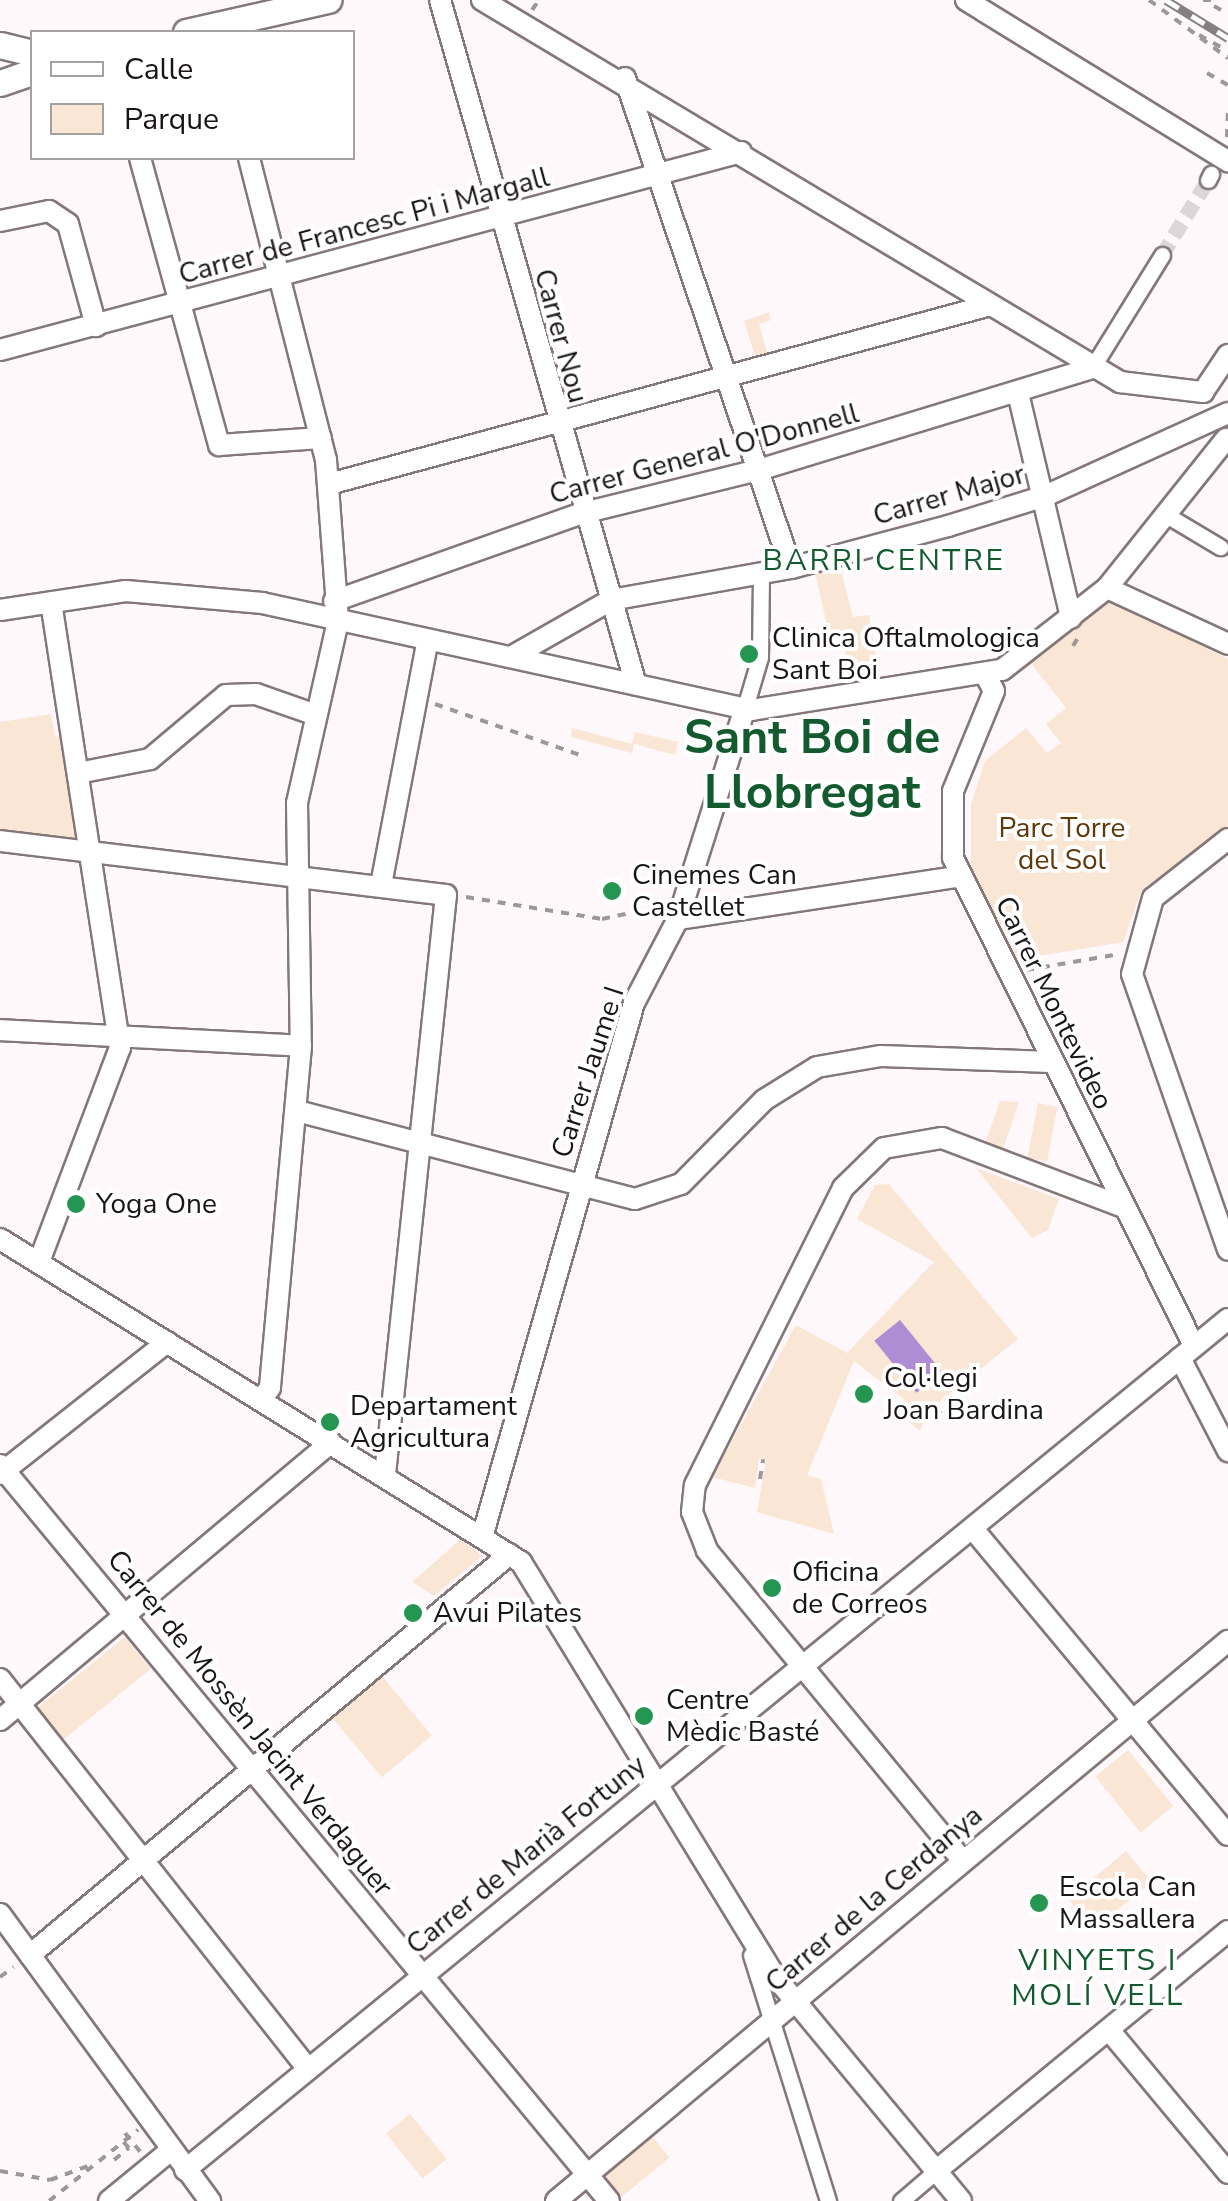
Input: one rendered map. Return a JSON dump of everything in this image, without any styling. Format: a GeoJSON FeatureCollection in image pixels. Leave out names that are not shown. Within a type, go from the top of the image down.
{"type":"FeatureCollection","features":[{"type":"Feature","properties":{"kind":"street"},"geometry":{"type":"LineString","coordinates":[[195,30],[328,0]]}},
{"type":"Feature","properties":{"kind":"street","name":"Carrer Nou"},"geometry":{"type":"LineString","coordinates":[[440,0],[555,420],[636,685]]}},
{"type":"Feature","properties":{"kind":"street"},"geometry":{"type":"LineString","coordinates":[[482,0],[624,78],[986,306],[1092,368],[1120,382],[1210,387]]}},
{"type":"Feature","properties":{"kind":"street"},"geometry":{"type":"LineString","coordinates":[[966,0],[1216,172]]}},
{"type":"Feature","properties":{"kind":"street"},"geometry":{"type":"LineString","coordinates":[[0,45],[30,52]]}},
{"type":"Feature","properties":{"kind":"street"},"geometry":{"type":"LineString","coordinates":[[0,82],[30,73]]}},
{"type":"Feature","properties":{"kind":"street"},"geometry":{"type":"LineString","coordinates":[[624,78],[762,470],[791,568]]}},
{"type":"Feature","properties":{"kind":"street","name":"Carrer de Francesc Pi i Margall"},"geometry":{"type":"LineString","coordinates":[[0,350],[282,280],[741,152]]}},
{"type":"Feature","properties":{"kind":"street"},"geometry":{"type":"LineString","coordinates":[[141,160],[219,445],[321,438]]}},
{"type":"Feature","properties":{"kind":"street"},"geometry":{"type":"LineString","coordinates":[[250,160],[321,438],[329,484],[336,611],[297,803],[301,1046],[270,1388],[262,1399]]}},
{"type":"Feature","properties":{"kind":"street"},"geometry":{"type":"LineString","coordinates":[[0,221],[49,211],[68,224],[96,326]]}},
{"type":"Feature","properties":{"kind":"street"},"geometry":{"type":"LineString","coordinates":[[1092,368],[1162,255]]}},
{"type":"Feature","properties":{"kind":"street"},"geometry":{"type":"LineString","coordinates":[[329,484],[555,420],[728,381],[986,306]]}},
{"type":"Feature","properties":{"kind":"street"},"geometry":{"type":"LineString","coordinates":[[1210,387],[1228,355]]}},
{"type":"Feature","properties":{"kind":"street","name":"Carrer General O'Donnell"},"geometry":{"type":"LineString","coordinates":[[336,611],[583,512],[762,470],[1092,368]]}},
{"type":"Feature","properties":{"kind":"street"},"geometry":{"type":"LineString","coordinates":[[0,610],[126,591],[336,611],[427,643],[511,657],[744,711],[985,674],[1071,618],[1106,588],[1168,516],[1227,440],[1227,414],[1210,387]]}},
{"type":"Feature","properties":{"kind":"street"},"geometry":{"type":"LineString","coordinates":[[1018,393],[1071,618]]}},
{"type":"Feature","properties":{"kind":"street","name":"Carrer Major"},"geometry":{"type":"LineString","coordinates":[[511,657],[611,600],[791,568],[1045,496],[1227,414]]}},
{"type":"Feature","properties":{"kind":"street"},"geometry":{"type":"LineString","coordinates":[[1168,516],[1220,547]]}},
{"type":"Feature","properties":{"kind":"street","name":"Carrer Jaume I"},"geometry":{"type":"LineString","coordinates":[[483,1534],[634,1003],[678,918],[760,657],[761,574]]}},
{"type":"Feature","properties":{"kind":"street"},"geometry":{"type":"LineString","coordinates":[[1106,588],[1228,644]]}},
{"type":"Feature","properties":{"kind":"street"},"geometry":{"type":"LineString","coordinates":[[39,1262],[94,1135],[120,1036],[50,602]]}},
{"type":"Feature","properties":{"kind":"street"},"geometry":{"type":"LineString","coordinates":[[381,885],[427,643]]}},
{"type":"Feature","properties":{"kind":"street","name":"Carrer Montevideo"},"geometry":{"type":"LineString","coordinates":[[985,674],[994,691],[953,791],[950,846],[1006,973],[1121,1206],[1225,1446]]}},
{"type":"Feature","properties":{"kind":"street"},"geometry":{"type":"LineString","coordinates":[[78,774],[150,759],[226,695],[256,694],[316,714]]}},
{"type":"Feature","properties":{"kind":"street"},"geometry":{"type":"LineString","coordinates":[[1228,839],[1153,898],[1137,951],[1134,998],[1228,1250]]}},
{"type":"Feature","properties":{"kind":"street"},"geometry":{"type":"LineString","coordinates":[[0,841],[446,895],[384,1474]]}},
{"type":"Feature","properties":{"kind":"street"},"geometry":{"type":"LineString","coordinates":[[1153,898],[1228,854]]}},
{"type":"Feature","properties":{"kind":"street"},"geometry":{"type":"LineString","coordinates":[[678,918],[962,876]]}},
{"type":"Feature","properties":{"kind":"street"},"geometry":{"type":"LineString","coordinates":[[0,1030],[301,1046]]}},
{"type":"Feature","properties":{"kind":"street"},"geometry":{"type":"LineString","coordinates":[[297,1111],[618,1199],[667,1192],[776,1090],[833,1063],[1051,1062]]}},
{"type":"Feature","properties":{"kind":"street"},"geometry":{"type":"LineString","coordinates":[[963,1861],[707,1550],[692,1512],[701,1468],[843,1188],[896,1142],[957,1142],[1121,1206]]}},
{"type":"Feature","properties":{"kind":"street"},"geometry":{"type":"LineString","coordinates":[[0,1239],[510,1554],[794,2001],[961,2201]]}},
{"type":"Feature","properties":{"kind":"street","name":"Carrer de Marià Fortuny"},"geometry":{"type":"LineString","coordinates":[[186,2170],[800,1663],[973,1528],[1228,1319]]}},
{"type":"Feature","properties":{"kind":"street"},"geometry":{"type":"LineString","coordinates":[[1,1470],[167,1342]]}},
{"type":"Feature","properties":{"kind":"street"},"geometry":{"type":"LineString","coordinates":[[0,1720],[331,1442]]}},
{"type":"Feature","properties":{"kind":"street","name":"Carrer de Mossèn Jacint Verdaguer"},"geometry":{"type":"LineString","coordinates":[[1,1470],[128,1616],[609,2201]]}},
{"type":"Feature","properties":{"kind":"street"},"geometry":{"type":"LineString","coordinates":[[973,1528],[1228,1835]]}},
{"type":"Feature","properties":{"kind":"street"},"geometry":{"type":"LineString","coordinates":[[30,1955],[510,1554]]}},
{"type":"Feature","properties":{"kind":"street","name":"Carrer de la Cerdanya"},"geometry":{"type":"LineString","coordinates":[[556,2201],[1228,1641]]}},
{"type":"Feature","properties":{"kind":"street"},"geometry":{"type":"LineString","coordinates":[[0,1679],[308,2069]]}},
{"type":"Feature","properties":{"kind":"street"},"geometry":{"type":"LineString","coordinates":[[0,1914],[210,2201]]}},
{"type":"Feature","properties":{"kind":"street"},"geometry":{"type":"LineString","coordinates":[[901,2201],[1228,1930]]}},
{"type":"Feature","properties":{"kind":"street"},"geometry":{"type":"LineString","coordinates":[[751,1956],[774,2019],[828,2201]]}},
{"type":"Feature","properties":{"kind":"street"},"geometry":{"type":"LineString","coordinates":[[1109,2030],[1228,2172]]}},
{"type":"Feature","properties":{"kind":"street"},"geometry":{"type":"LineString","coordinates":[[110,2201],[171,2150]]}},
{"type":"Feature","properties":{"kind":"path"},"geometry":{"type":"LineString","coordinates":[[1150,0],[1224,48]]}},
{"type":"Feature","properties":{"kind":"path"},"geometry":{"type":"LineString","coordinates":[[1203,0],[1228,5]]}},
{"type":"Feature","properties":{"kind":"path"},"geometry":{"type":"LineString","coordinates":[[1216,2],[1228,14]]}},
{"type":"Feature","properties":{"kind":"path"},"geometry":{"type":"LineString","coordinates":[[1189,49],[1199,34]]}},
{"type":"Feature","properties":{"kind":"path"},"geometry":{"type":"LineString","coordinates":[[1194,41],[1228,58]]}},
{"type":"Feature","properties":{"kind":"path"},"geometry":{"type":"LineString","coordinates":[[1207,73],[1228,85]]}},
{"type":"Feature","properties":{"kind":"path"},"geometry":{"type":"LineString","coordinates":[[1227,136],[1228,107]]}},
{"type":"Feature","properties":{"kind":"path"},"geometry":{"type":"LineString","coordinates":[[416,699],[583,756]]}},
{"type":"Feature","properties":{"kind":"path"},"geometry":{"type":"LineString","coordinates":[[446,895],[602,918],[686,896]]}},
{"type":"Feature","properties":{"kind":"path"},"geometry":{"type":"LineString","coordinates":[[1006,973],[1137,951]]}},
{"type":"Feature","properties":{"kind":"path"},"geometry":{"type":"LineString","coordinates":[[935,1416],[974,1380]]}},
{"type":"Feature","properties":{"kind":"path"},"geometry":{"type":"LineString","coordinates":[[760,1479],[763,1459]]}},
{"type":"Feature","properties":{"kind":"path"},"geometry":{"type":"LineString","coordinates":[[50,2201],[122,2135],[154,2126]]}},
{"type":"Feature","properties":{"kind":"path"},"geometry":{"type":"LineString","coordinates":[[114,2160],[129,2148],[122,2135]]}},
{"type":"Feature","properties":{"kind":"path"},"geometry":{"type":"LineString","coordinates":[[122,2135],[152,2167]]}},
{"type":"Feature","properties":{"kind":"path"},"geometry":{"type":"LineString","coordinates":[[0,2171],[50,2180],[92,2164]]}},
{"type":"Feature","properties":{"kind":"green space"},"geometry":{"type":"Polygon","coordinates":[[[769,312],[771,320],[759,324],[771,366],[759,369],[744,321],[769,312]]]}},
{"type":"Feature","properties":{"kind":"green space"},"geometry":{"type":"Polygon","coordinates":[[[839,562],[853,617],[869,615],[880,681],[851,685],[843,641],[831,643],[814,568],[839,562]]]}},
{"type":"Feature","properties":{"kind":"green space","name":"Parc Torre del Sol"},"geometry":{"type":"Polygon","coordinates":[[[1105,598],[1228,659],[1228,831],[1142,889],[1123,942],[1015,960],[971,865],[971,804],[985,761],[1026,728],[1047,753],[1061,743],[1046,724],[1066,708],[1029,661],[1105,598]]]}},
{"type":"Feature","properties":{"kind":"green space"},"geometry":{"type":"Polygon","coordinates":[[[51,714],[55,737],[66,735],[85,847],[0,837],[0,722],[51,714]]]}},
{"type":"Feature","properties":{"kind":"green space"},"geometry":{"type":"Polygon","coordinates":[[[572,728],[632,744],[635,732],[678,742],[675,755],[634,744],[632,753],[571,737],[572,728]]]}},
{"type":"Feature","properties":{"kind":"green space"},"geometry":{"type":"Polygon","coordinates":[[[1000,1101],[1019,1102],[1003,1149],[985,1143],[1000,1101]]]}},
{"type":"Feature","properties":{"kind":"green space"},"geometry":{"type":"Polygon","coordinates":[[[1038,1103],[1058,1107],[1047,1162],[1027,1158],[1038,1103]]]}},
{"type":"Feature","properties":{"kind":"green space"},"geometry":{"type":"Polygon","coordinates":[[[976,1168],[1059,1199],[1048,1230],[1032,1238],[976,1168]]]}},
{"type":"Feature","properties":{"kind":"green space"},"geometry":{"type":"Polygon","coordinates":[[[889,1184],[1018,1339],[928,1411],[920,1431],[901,1415],[910,1404],[854,1361],[807,1475],[821,1479],[834,1534],[757,1512],[766,1460],[759,1458],[755,1488],[712,1477],[796,1325],[847,1353],[934,1262],[857,1219],[875,1185],[889,1184]]]}},
{"type":"Feature","properties":{"kind":"green space"},"geometry":{"type":"Polygon","coordinates":[[[461,1539],[482,1556],[434,1596],[412,1582],[461,1539]]]}},
{"type":"Feature","properties":{"kind":"green space"},"geometry":{"type":"Polygon","coordinates":[[[125,1637],[151,1669],[61,1741],[36,1709],[125,1637]]]}},
{"type":"Feature","properties":{"kind":"green space"},"geometry":{"type":"Polygon","coordinates":[[[381,1675],[432,1736],[382,1777],[331,1717],[381,1675]]]}},
{"type":"Feature","properties":{"kind":"green space"},"geometry":{"type":"Polygon","coordinates":[[[1128,1750],[1173,1806],[1141,1832],[1095,1776],[1128,1750]]]}},
{"type":"Feature","properties":{"kind":"green space"},"geometry":{"type":"Polygon","coordinates":[[[1126,1851],[1152,1882],[1094,1930],[1069,1899],[1126,1851]]]}},
{"type":"Feature","properties":{"kind":"green space"},"geometry":{"type":"Polygon","coordinates":[[[410,2114],[447,2159],[422,2179],[386,2134],[410,2114]]]}},
{"type":"Feature","properties":{"kind":"green space"},"geometry":{"type":"Polygon","coordinates":[[[652,2136],[670,2158],[620,2198],[602,2176],[652,2136]]]}},
{"type":"Feature","properties":{"kind":"shaded area"},"geometry":{"type":"Polygon","coordinates":[[[900,1320],[942,1372],[917,1393],[874,1341],[900,1320]]]}},
{"type":"Feature","properties":{"kind":"tunnel"},"geometry":{"type":"LineString","coordinates":[[1162,255],[1208,180]]}},
{"type":"Feature","properties":{"kind":"railway"},"geometry":{"type":"LineString","coordinates":[[1166,0],[1228,38]]}},
{"type":"Feature","properties":{"kind":"place","name":"Clinica Oftalmologica Sant Boi"},"geometry":{"type":"Point","coordinates":[749,654]}},
{"type":"Feature","properties":{"kind":"place","name":"Cinemes Can Castellet"},"geometry":{"type":"Point","coordinates":[612,891]}},
{"type":"Feature","properties":{"kind":"place","name":"Yoga One"},"geometry":{"type":"Point","coordinates":[76,1204]}},
{"type":"Feature","properties":{"kind":"place","name":"Col·legi Joan Bardina"},"geometry":{"type":"Point","coordinates":[864,1394]}},
{"type":"Feature","properties":{"kind":"place","name":"Departament Agricultura"},"geometry":{"type":"Point","coordinates":[330,1422]}},
{"type":"Feature","properties":{"kind":"place","name":"Oficina de Correos"},"geometry":{"type":"Point","coordinates":[772,1588]}},
{"type":"Feature","properties":{"kind":"place","name":"Avui Pilates"},"geometry":{"type":"Point","coordinates":[413,1613]}},
{"type":"Feature","properties":{"kind":"place","name":"Centre Mèdic Basté"},"geometry":{"type":"Point","coordinates":[644,1716]}},
{"type":"Feature","properties":{"kind":"place","name":"Escola Can Massallera"},"geometry":{"type":"Point","coordinates":[1039,1903]}},
{"type":"Feature","properties":{"kind":"district","name":"BARRI CENTRE"},"geometry":{"type":"Point","coordinates":[884,561]}},
{"type":"Feature","properties":{"kind":"district","name":"Sant Boi de Llobregat"},"geometry":{"type":"Point","coordinates":[812,764]}},
{"type":"Feature","properties":{"kind":"district","name":"VINYETS I MOLÍ VELL"},"geometry":{"type":"Point","coordinates":[1098,1978]}}]}
